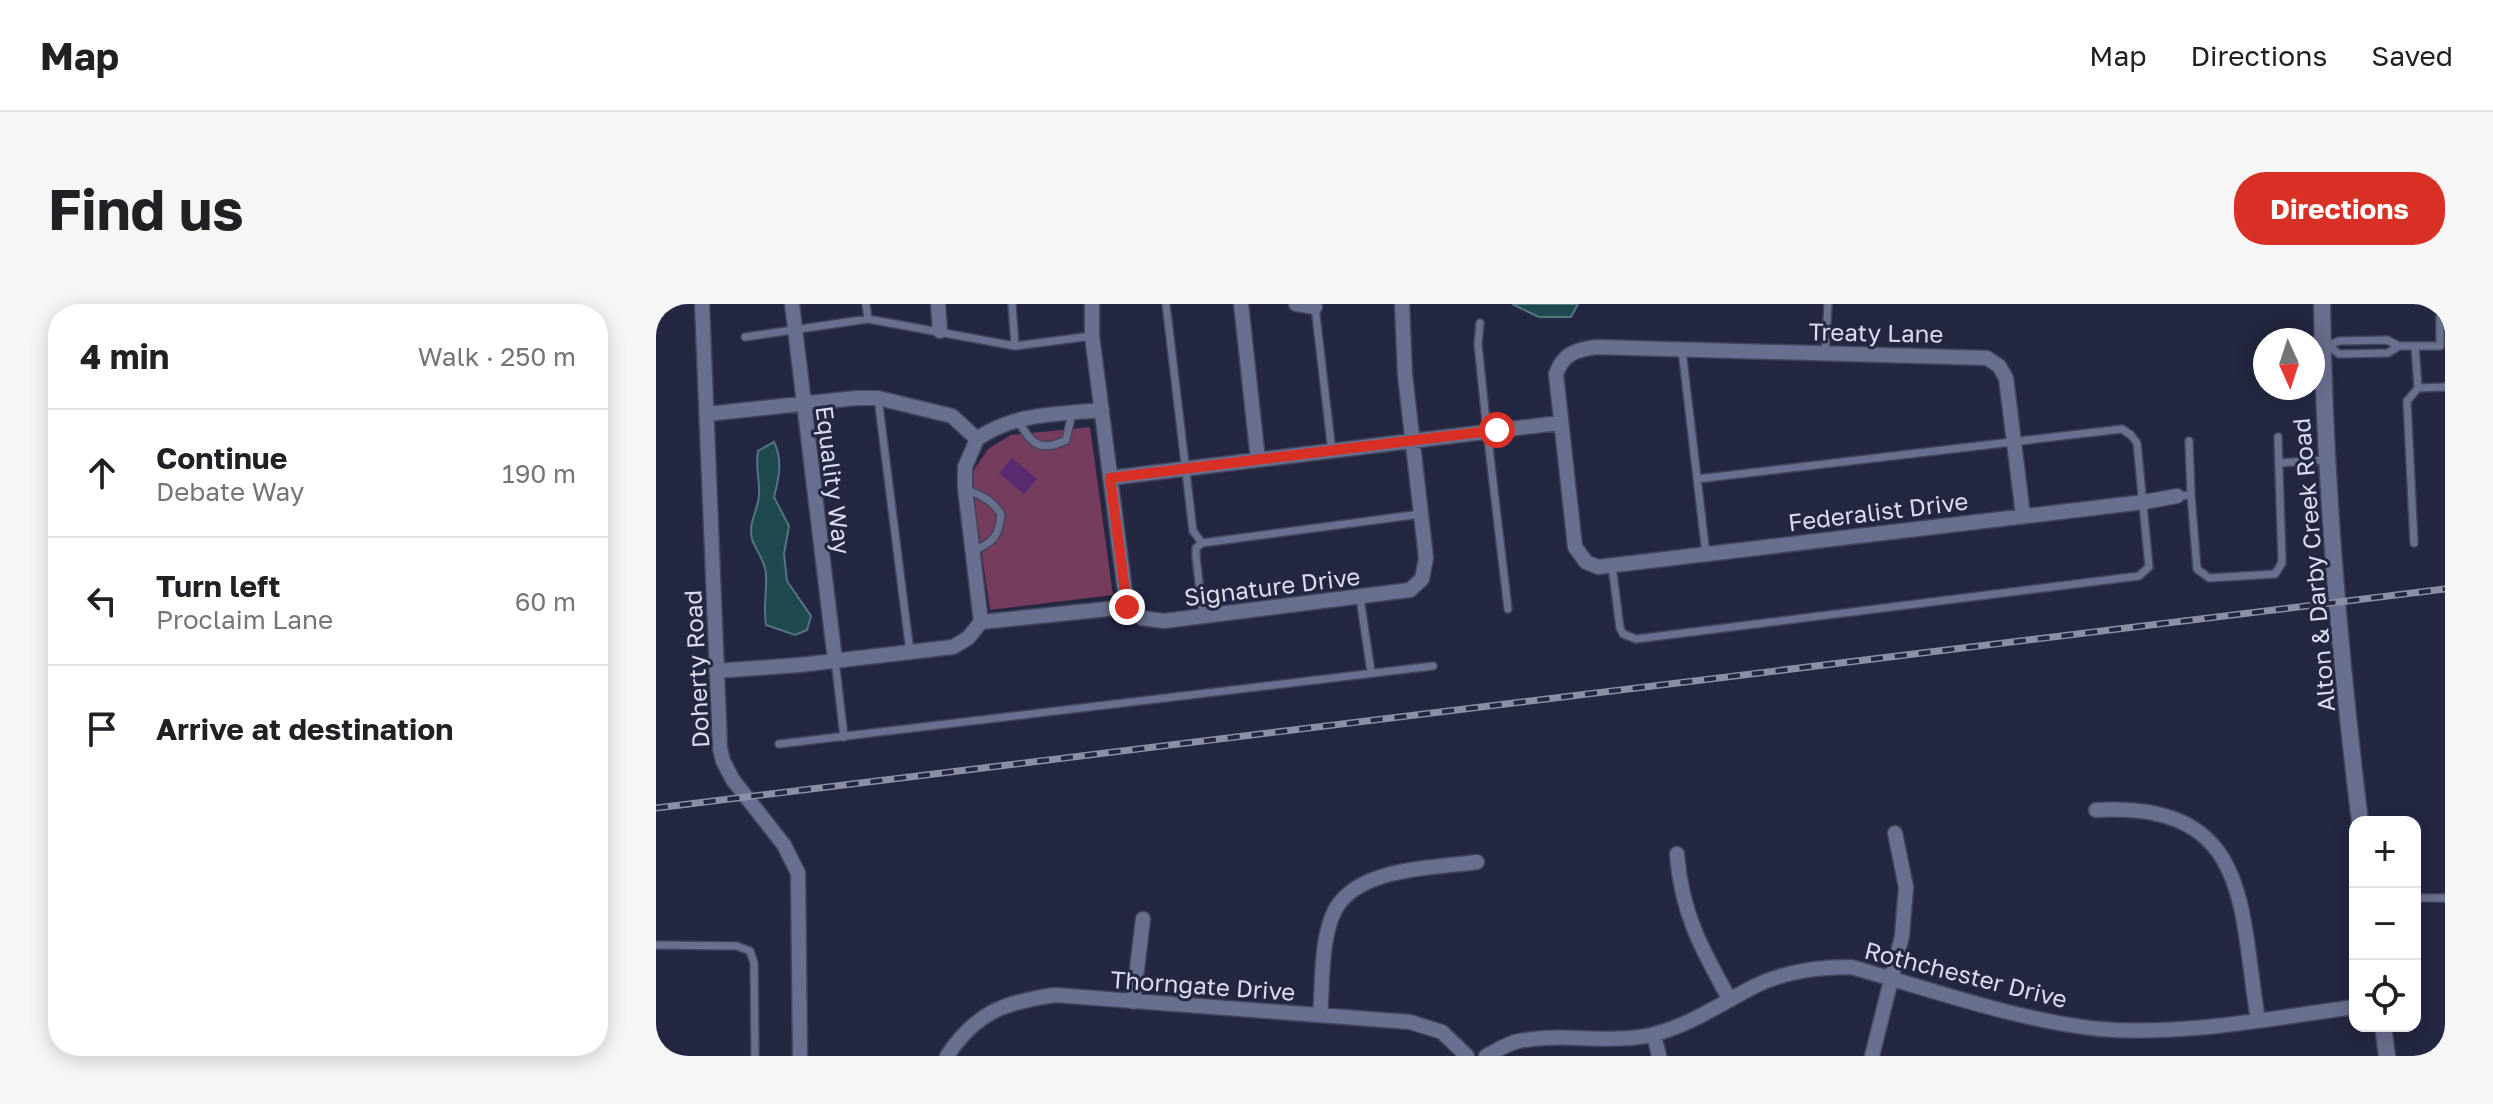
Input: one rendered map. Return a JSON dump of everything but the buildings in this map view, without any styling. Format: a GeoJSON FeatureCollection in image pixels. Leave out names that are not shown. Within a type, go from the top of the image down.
{"type":"FeatureCollection","features":[{"type":"Feature","properties":{"kind":"street","name":"Doherty Road"},"geometry":{"type":"LineString","coordinates":[[702,304],[716,671],[723,761],[733,780],[784,845],[798,873],[800,1056]]}},
{"type":"Feature","properties":{"kind":"street","name":"Equality Way"},"geometry":{"type":"LineString","coordinates":[[792,304],[835,660]]}},
{"type":"Feature","properties":{"kind":"street"},"geometry":{"type":"LineString","coordinates":[[938,304],[940,331]]}},
{"type":"Feature","properties":{"kind":"street"},"geometry":{"type":"LineString","coordinates":[[1092,304],[1092,336],[1127,607]]}},
{"type":"Feature","properties":{"kind":"street"},"geometry":{"type":"LineString","coordinates":[[1241,304],[1258,460]]}},
{"type":"Feature","properties":{"kind":"street"},"geometry":{"type":"LineString","coordinates":[[1296,304],[1315,307]]}},
{"type":"Feature","properties":{"kind":"street"},"geometry":{"type":"LineString","coordinates":[[1402,304],[1411,440],[1421,514]]}},
{"type":"Feature","properties":{"kind":"street","name":"Alton & Darby Creek Road"},"geometry":{"type":"LineString","coordinates":[[2322,304],[2326,347],[2325,460],[2336,610],[2359,816]]}},
{"type":"Feature","properties":{"kind":"street","name":"Treaty Lane"},"geometry":{"type":"LineString","coordinates":[[1559,423],[1556,374],[1559,364],[1575,351],[1596,347],[1987,358],[2004,372],[2023,515]]}},
{"type":"Feature","properties":{"kind":"street"},"geometry":{"type":"LineString","coordinates":[[707,414],[878,398],[952,416],[977,439]]}},
{"type":"Feature","properties":{"kind":"street"},"geometry":{"type":"LineString","coordinates":[[716,671],[961,644],[981,622],[965,488],[965,467],[977,439],[995,427],[1017,419],[1102,410]]}},
{"type":"Feature","properties":{"kind":"street"},"geometry":{"type":"LineString","coordinates":[[1110,478],[1559,423]]}},
{"type":"Feature","properties":{"kind":"street","name":"Federalist Drive"},"geometry":{"type":"LineString","coordinates":[[1559,423],[1575,547],[1586,562],[1598,567],[2184,495]]}},
{"type":"Feature","properties":{"kind":"street","name":"Signature Drive"},"geometry":{"type":"LineString","coordinates":[[981,622],[1127,607],[1149,621],[1401,593],[1416,587],[1422,579],[1426,558],[1421,514]]}},
{"type":"Feature","properties":{"kind":"street"},"geometry":{"type":"LineString","coordinates":[[2096,810],[2161,815],[2179,821],[2201,835],[2224,858],[2242,900],[2258,1020]]}},
{"type":"Feature","properties":{"kind":"street"},"geometry":{"type":"LineString","coordinates":[[1872,1056],[1902,936],[1906,887],[1895,833]]}},
{"type":"Feature","properties":{"kind":"street"},"geometry":{"type":"LineString","coordinates":[[1677,854],[1686,911],[1696,937],[1730,1000]]}},
{"type":"Feature","properties":{"kind":"street"},"geometry":{"type":"LineString","coordinates":[[1320,1015],[1326,941],[1335,910],[1357,886],[1388,874],[1477,862]]}},
{"type":"Feature","properties":{"kind":"street"},"geometry":{"type":"LineString","coordinates":[[1133,1002],[1143,919]]}},
{"type":"Feature","properties":{"kind":"street","name":"Rothchester Drive"},"geometry":{"type":"LineString","coordinates":[[1486,1056],[1515,1042],[1535,1039],[1654,1034],[1680,1026],[1757,985],[1803,969],[1851,967],[2047,1020],[2099,1029],[2152,1031],[2349,1008]]}},
{"type":"Feature","properties":{"kind":"street","name":"Thorngate Drive"},"geometry":{"type":"LineString","coordinates":[[947,1056],[963,1032],[992,1011],[1021,1000],[1055,995],[1425,1025],[1442,1032],[1467,1056]]}},
{"type":"Feature","properties":{"kind":"street"},"geometry":{"type":"LineString","coordinates":[[2384,1032],[2387,1056]]}},
{"type":"Feature","properties":{"kind":"street"},"geometry":{"type":"LineString","coordinates":[[1654,1034],[1659,1056]]}},
{"type":"Feature","properties":{"kind":"lane"},"geometry":{"type":"LineString","coordinates":[[866,304],[868,319]]}},
{"type":"Feature","properties":{"kind":"lane"},"geometry":{"type":"LineString","coordinates":[[1012,304],[1015,346]]}},
{"type":"Feature","properties":{"kind":"lane"},"geometry":{"type":"LineString","coordinates":[[1166,304],[1193,531],[1202,543]]}},
{"type":"Feature","properties":{"kind":"lane"},"geometry":{"type":"LineString","coordinates":[[1825,353],[1828,304]]}},
{"type":"Feature","properties":{"kind":"lane"},"geometry":{"type":"LineString","coordinates":[[2326,347],[2339,341],[2387,340],[2399,346],[2442,346],[2440,304]]}},
{"type":"Feature","properties":{"kind":"lane"},"geometry":{"type":"LineString","coordinates":[[1315,307],[1332,452]]}},
{"type":"Feature","properties":{"kind":"lane"},"geometry":{"type":"LineString","coordinates":[[745,337],[868,319],[1015,346],[1092,336]]}},
{"type":"Feature","properties":{"kind":"lane"},"geometry":{"type":"LineString","coordinates":[[1480,323],[1478,344],[1508,609]]}},
{"type":"Feature","properties":{"kind":"lane"},"geometry":{"type":"LineString","coordinates":[[2326,347],[2339,354],[2388,353],[2399,346]]}},
{"type":"Feature","properties":{"kind":"lane"},"geometry":{"type":"LineString","coordinates":[[2414,543],[2407,401],[2418,388],[2415,346]]}},
{"type":"Feature","properties":{"kind":"lane"},"geometry":{"type":"LineString","coordinates":[[1682,349],[1706,554]]}},
{"type":"Feature","properties":{"kind":"lane"},"geometry":{"type":"LineString","coordinates":[[2418,388],[2445,387]]}},
{"type":"Feature","properties":{"kind":"lane"},"geometry":{"type":"LineString","coordinates":[[878,398],[910,652]]}},
{"type":"Feature","properties":{"kind":"lane"},"geometry":{"type":"LineString","coordinates":[[1017,419],[1028,437],[1039,446],[1053,446],[1066,440],[1072,413]]}},
{"type":"Feature","properties":{"kind":"lane"},"geometry":{"type":"LineString","coordinates":[[1612,566],[1620,628],[1623,634],[1636,639],[2139,576],[2149,567],[2137,443],[2122,429],[1697,479]]}},
{"type":"Feature","properties":{"kind":"lane"},"geometry":{"type":"LineString","coordinates":[[2189,441],[2184,495],[2197,569],[2209,578],[2275,574],[2282,563],[2278,437]]}},
{"type":"Feature","properties":{"kind":"lane"},"geometry":{"type":"LineString","coordinates":[[2279,463],[2325,460]]}},
{"type":"Feature","properties":{"kind":"lane"},"geometry":{"type":"LineString","coordinates":[[965,488],[982,495],[1001,514],[999,533],[990,544],[972,551]]}},
{"type":"Feature","properties":{"kind":"lane"},"geometry":{"type":"LineString","coordinates":[[1203,616],[1196,557],[1196,548],[1202,543],[1421,514]]}},
{"type":"Feature","properties":{"kind":"lane"},"geometry":{"type":"LineString","coordinates":[[1360,598],[1371,672]]}},
{"type":"Feature","properties":{"kind":"lane"},"geometry":{"type":"LineString","coordinates":[[835,660],[844,737]]}},
{"type":"Feature","properties":{"kind":"lane"},"geometry":{"type":"LineString","coordinates":[[779,744],[1433,666]]}},
{"type":"Feature","properties":{"kind":"lane"},"geometry":{"type":"LineString","coordinates":[[2421,898],[2445,898]]}},
{"type":"Feature","properties":{"kind":"lane"},"geometry":{"type":"LineString","coordinates":[[656,945],[737,946],[750,951],[754,963],[755,1056]]}},
{"type":"Feature","properties":{"kind":"shaded area"},"geometry":{"type":"Polygon","coordinates":[[[1512,304],[1578,304],[1571,317],[1539,317],[1512,304]]]}},
{"type":"Feature","properties":{"kind":"shaded area"},"geometry":{"type":"Polygon","coordinates":[[[1090,427],[1113,595],[990,610],[974,501],[973,471],[988,449],[1011,435],[1090,427]]]}},
{"type":"Feature","properties":{"kind":"shaded area"},"geometry":{"type":"Polygon","coordinates":[[[774,442],[779,476],[774,497],[789,526],[784,554],[787,581],[811,616],[807,630],[795,635],[766,625],[765,569],[751,533],[759,495],[758,451],[774,442]]]}},
{"type":"Feature","properties":{"kind":"railway"},"geometry":{"type":"LineString","coordinates":[[656,808],[2445,589]]}},
{"type":"Feature","properties":{"kind":"route"},"geometry":{"type":"LineString","coordinates":[[1127,607],[1110,478],[1497,430]]}}]}
